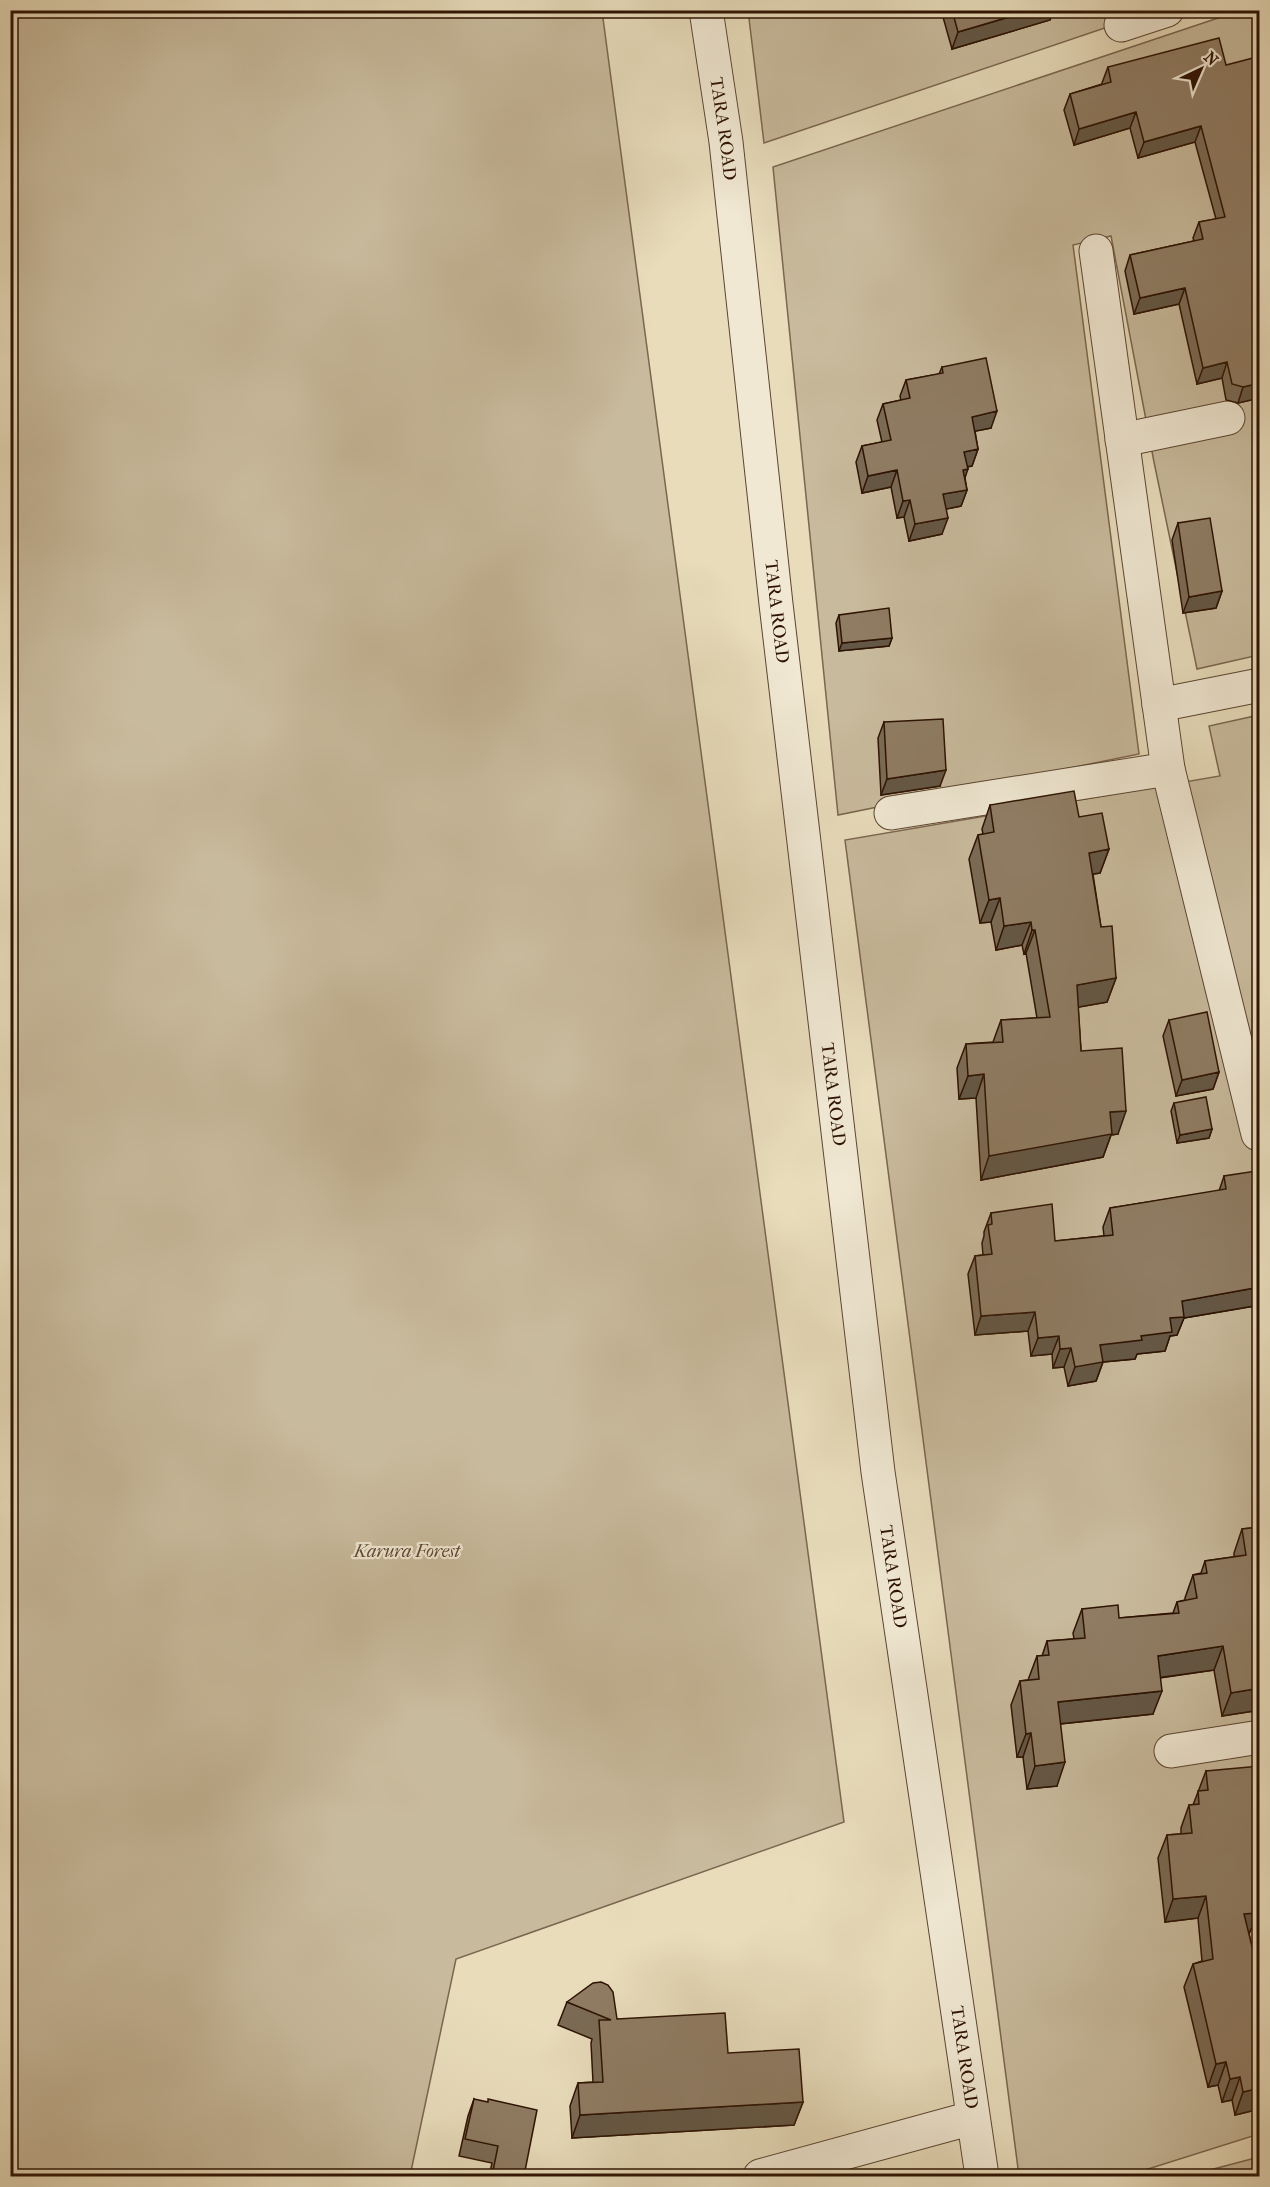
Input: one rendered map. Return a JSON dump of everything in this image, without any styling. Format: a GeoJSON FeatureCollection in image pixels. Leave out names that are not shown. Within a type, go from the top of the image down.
{"type":"FeatureCollection","features":[{"type":"Feature","properties":{"kind":"street","name":"TARA ROAD"},"geometry":{"type":"LineString","coordinates":[[706,10],[726,142],[776,604],[878,1472],[982,2176]]}},
{"type":"Feature","properties":{"kind":"street"},"geometry":{"type":"LineString","coordinates":[[1121,25],[1167,10]]}},
{"type":"Feature","properties":{"kind":"street"},"geometry":{"type":"LineString","coordinates":[[1096,251],[1168,769],[1257,1134]]}},
{"type":"Feature","properties":{"kind":"street"},"geometry":{"type":"LineString","coordinates":[[1122,440],[1228,418]]}},
{"type":"Feature","properties":{"kind":"street"},"geometry":{"type":"LineString","coordinates":[[1159,705],[1260,685]]}},
{"type":"Feature","properties":{"kind":"street"},"geometry":{"type":"LineString","coordinates":[[891,813],[1168,769]]}},
{"type":"Feature","properties":{"kind":"street"},"geometry":{"type":"LineString","coordinates":[[1172,1751],[1260,1737]]}},
{"type":"Feature","properties":{"kind":"street"},"geometry":{"type":"LineString","coordinates":[[760,2176],[972,2118]]}},
{"type":"Feature","properties":{"kind":"green space","name":"Karura Forest"},"geometry":{"type":"Polygon","coordinates":[[[11,10],[602,11],[844,1822],[456,1959],[410,2176],[11,2176],[11,10]]]}},
{"type":"Feature","properties":{"kind":"green space"},"geometry":{"type":"Polygon","coordinates":[[[748,10],[1155,11],[764,143],[748,10]]]}},
{"type":"Feature","properties":{"kind":"green space"},"geometry":{"type":"Polygon","coordinates":[[[1239,11],[1259,11],[1259,655],[1197,669],[1154,462],[1111,236],[1073,245],[1139,754],[838,815],[773,167],[1239,11]]]}},
{"type":"Feature","properties":{"kind":"green space"},"geometry":{"type":"Polygon","coordinates":[[[1259,715],[1259,2134],[1126,2176],[1019,2176],[845,840],[1220,776],[1209,726],[1259,715]]]}},
{"type":"Feature","properties":{"kind":"green space"},"geometry":{"type":"Polygon","coordinates":[[[1259,2157],[1259,2176],[1187,2176],[1259,2157]]]}},
{"type":"Feature","properties":{"kind":"building"},"geometry":{"type":"Polygon","coordinates":[[[952,10],[1033,10],[958,32],[952,10]]]}},
{"type":"Feature","properties":{"kind":"building"},"geometry":{"type":"Polygon","coordinates":[[[1219,38],[1226,65],[1257,57],[1260,66],[1260,383],[1243,387],[1232,384],[1227,362],[1203,368],[1185,288],[1140,298],[1130,255],[1203,239],[1199,222],[1225,217],[1201,126],[1144,142],[1136,112],[1079,129],[1070,94],[1111,82],[1108,67],[1219,38]]]}},
{"type":"Feature","properties":{"kind":"building"},"geometry":{"type":"Polygon","coordinates":[[[986,358],[997,411],[972,417],[978,449],[964,452],[968,469],[963,470],[967,490],[943,494],[948,518],[915,524],[910,500],[903,501],[897,470],[868,476],[862,446],[891,440],[883,404],[910,398],[906,380],[943,373],[942,367],[986,358]]]}},
{"type":"Feature","properties":{"kind":"building"},"geometry":{"type":"Polygon","coordinates":[[[1210,518],[1222,591],[1189,597],[1178,523],[1210,518]]]}},
{"type":"Feature","properties":{"kind":"building"},"geometry":{"type":"Polygon","coordinates":[[[889,608],[892,638],[842,643],[839,615],[889,608]]]}},
{"type":"Feature","properties":{"kind":"building"},"geometry":{"type":"Polygon","coordinates":[[[943,719],[946,770],[887,779],[884,722],[943,719]]]}},
{"type":"Feature","properties":{"kind":"building"},"geometry":{"type":"Polygon","coordinates":[[[1074,791],[1079,817],[1102,813],[1109,849],[1089,853],[1101,927],[1112,926],[1116,978],[1077,985],[1081,1051],[1122,1048],[1126,1111],[1110,1112],[1112,1134],[989,1156],[984,1074],[968,1076],[966,1044],[1003,1042],[1001,1020],[1050,1017],[1035,930],[1032,930],[1031,922],[1004,926],[1000,898],[989,900],[978,835],[994,832],[990,805],[1074,791]]]}},
{"type":"Feature","properties":{"kind":"building"},"geometry":{"type":"Polygon","coordinates":[[[1207,1012],[1219,1072],[1182,1080],[1169,1020],[1207,1012]]]}},
{"type":"Feature","properties":{"kind":"building"},"geometry":{"type":"Polygon","coordinates":[[[1206,1097],[1212,1129],[1180,1135],[1174,1103],[1206,1097]]]}},
{"type":"Feature","properties":{"kind":"building"},"geometry":{"type":"Polygon","coordinates":[[[1256,1171],[1260,1194],[1260,1287],[1182,1301],[1184,1317],[1170,1318],[1172,1332],[1141,1336],[1142,1340],[1100,1345],[1103,1362],[1075,1367],[1071,1348],[1060,1349],[1059,1336],[1038,1338],[1035,1312],[981,1316],[975,1256],[992,1254],[988,1225],[992,1224],[991,1213],[1052,1204],[1055,1241],[1113,1235],[1110,1208],[1226,1189],[1224,1176],[1256,1171]]]}},
{"type":"Feature","properties":{"kind":"building"},"geometry":{"type":"Polygon","coordinates":[[[1260,1527],[1260,1688],[1231,1693],[1223,1646],[1158,1656],[1162,1691],[1058,1702],[1065,1762],[1035,1766],[1031,1733],[1026,1734],[1020,1681],[1039,1679],[1037,1656],[1049,1655],[1047,1641],[1085,1638],[1082,1609],[1118,1605],[1119,1618],[1179,1613],[1177,1602],[1197,1598],[1193,1575],[1207,1573],[1205,1561],[1246,1555],[1242,1529],[1260,1527]]]}},
{"type":"Feature","properties":{"kind":"building"},"geometry":{"type":"Polygon","coordinates":[[[1260,1766],[1260,1805],[1254,1806],[1260,1854],[1260,1906],[1256,1906],[1257,1913],[1244,1914],[1260,1979],[1260,2088],[1243,2092],[1240,2077],[1230,2079],[1226,2062],[1216,2064],[1193,1964],[1213,1959],[1206,1896],[1173,1899],[1167,1835],[1192,1833],[1189,1805],[1199,1804],[1198,1791],[1208,1790],[1206,1771],[1260,1766]]]}},
{"type":"Feature","properties":{"kind":"building"},"geometry":{"type":"Polygon","coordinates":[[[601,1982],[608,1985],[613,1992],[617,2019],[725,2013],[728,2053],[799,2049],[803,2102],[580,2115],[578,2083],[603,2082],[599,2020],[611,2020],[567,2002],[593,1983],[601,1982]]]}},
{"type":"Feature","properties":{"kind":"building"},"geometry":{"type":"Polygon","coordinates":[[[474,2099],[488,2102],[488,2099],[537,2110],[524,2176],[492,2176],[498,2146],[465,2139],[474,2099]]]}}]}
